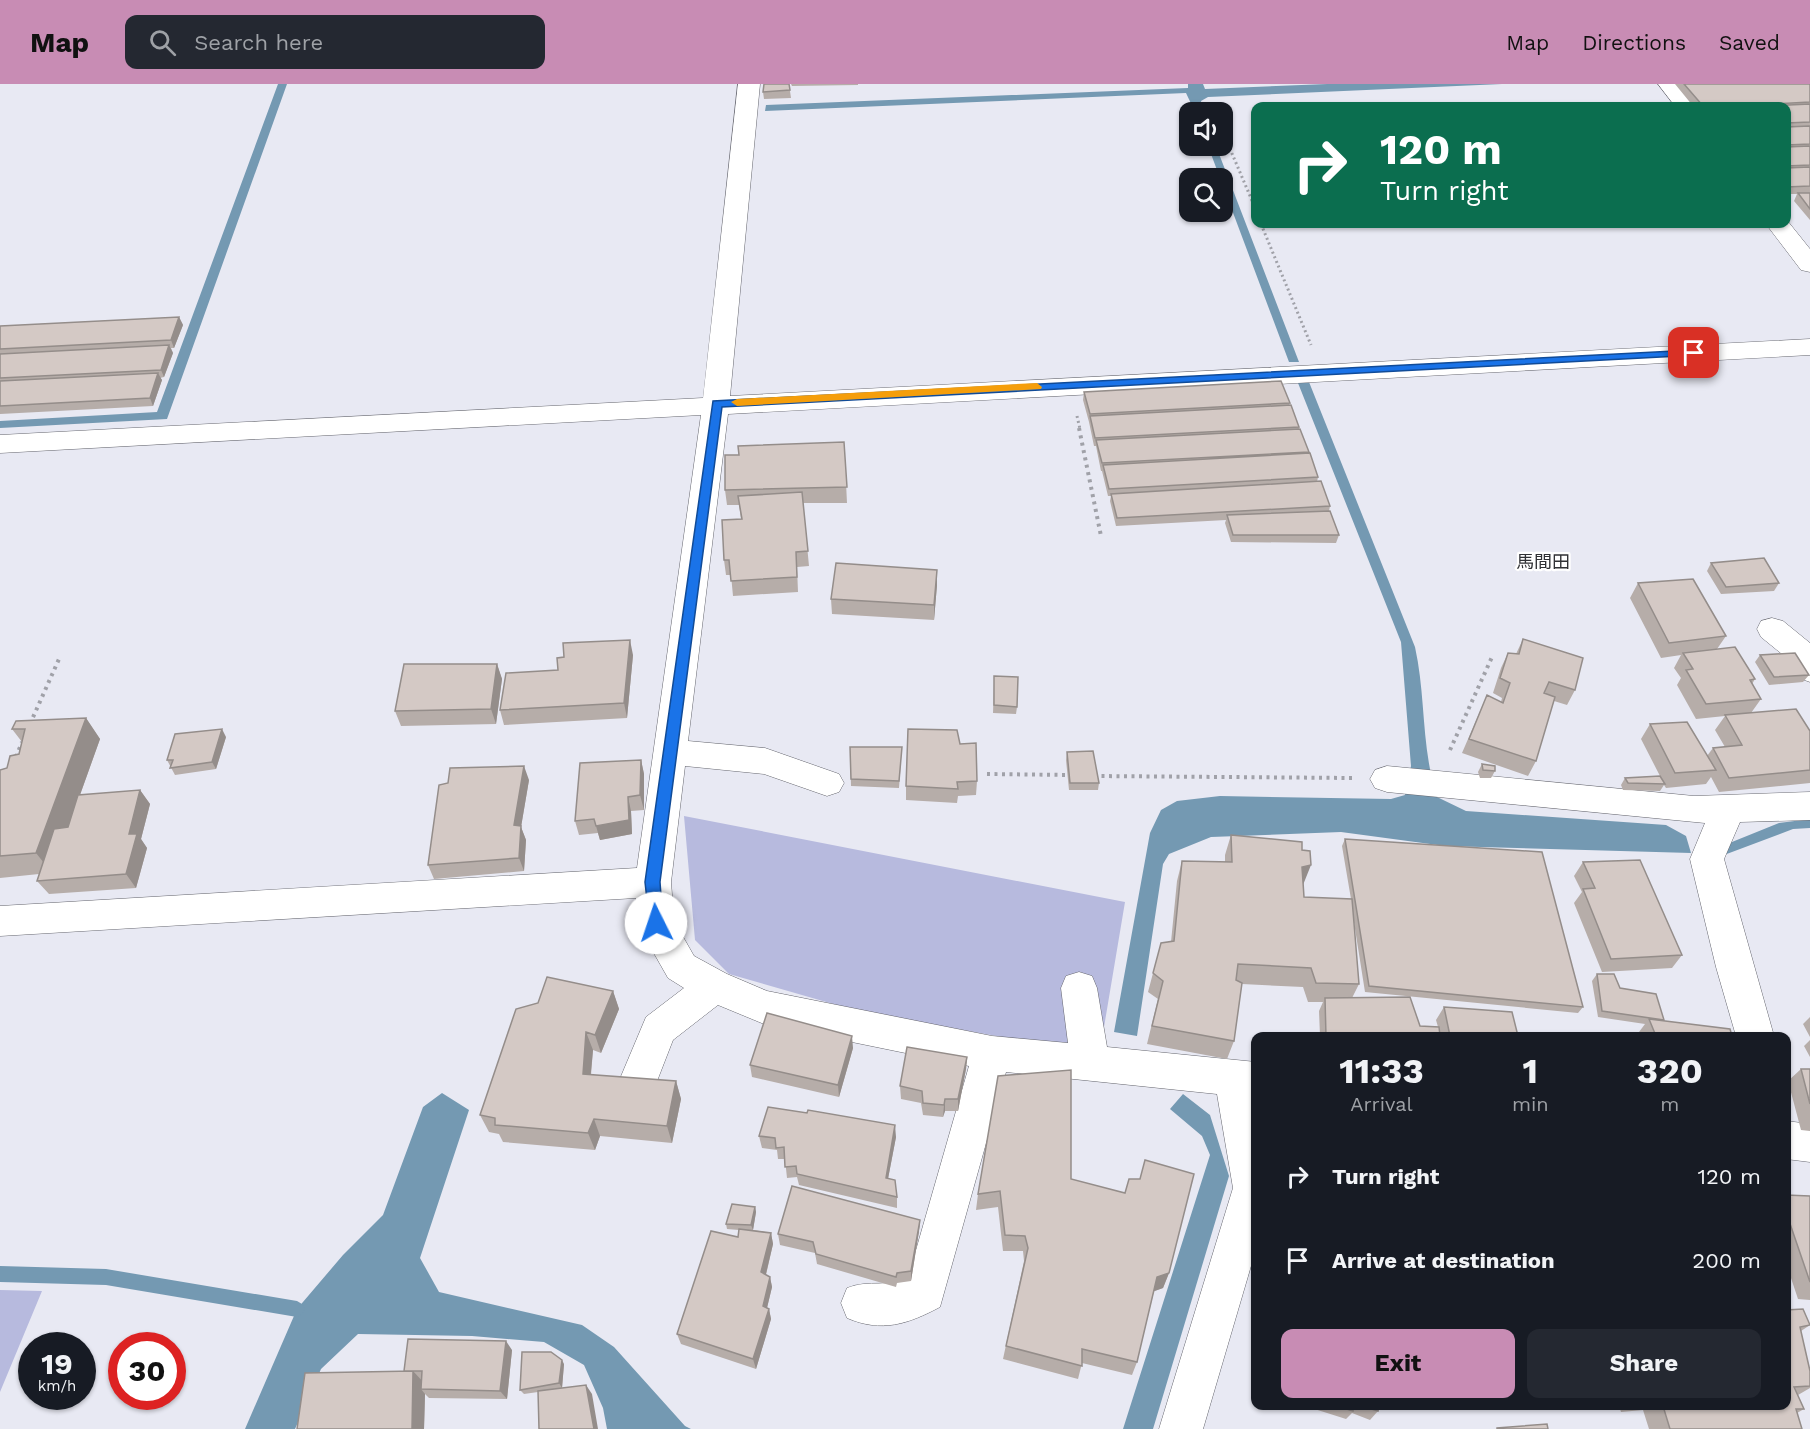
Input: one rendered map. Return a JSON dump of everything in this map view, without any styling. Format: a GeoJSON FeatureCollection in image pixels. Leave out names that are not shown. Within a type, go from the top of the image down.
{"type":"FeatureCollection","features":[{"type":"Feature","properties":{"kind":"street"},"geometry":{"type":"LineString","coordinates":[[749,84],[717,403],[652,882],[656,923],[681,967],[714,986],[764,1007],[993,1053],[1244,1078],[1251,1164]]}},
{"type":"Feature","properties":{"kind":"street"},"geometry":{"type":"LineString","coordinates":[[1669,84],[1683,102]]}},
{"type":"Feature","properties":{"kind":"street"},"geometry":{"type":"LineString","coordinates":[[1781,228],[1810,265]]}},
{"type":"Feature","properties":{"kind":"street"},"geometry":{"type":"LineString","coordinates":[[0,444],[717,403],[1810,347]]}},
{"type":"Feature","properties":{"kind":"street"},"geometry":{"type":"LineString","coordinates":[[1772,629],[1799,651],[1810,670]]}},
{"type":"Feature","properties":{"kind":"street"},"geometry":{"type":"LineString","coordinates":[[669,752],[765,760],[827,783]]}},
{"type":"Feature","properties":{"kind":"street"},"geometry":{"type":"LineString","coordinates":[[1387,779],[1694,810],[1810,806]]}},
{"type":"Feature","properties":{"kind":"street"},"geometry":{"type":"LineString","coordinates":[[1728,809],[1707,859],[1734,967],[1754,1032]]}},
{"type":"Feature","properties":{"kind":"street"},"geometry":{"type":"LineString","coordinates":[[0,921],[652,882]]}},
{"type":"Feature","properties":{"kind":"street"},"geometry":{"type":"LineString","coordinates":[[639,1081],[659,1029],[714,986]]}},
{"type":"Feature","properties":{"kind":"street"},"geometry":{"type":"LineString","coordinates":[[1079,988],[1090,1064]]}},
{"type":"Feature","properties":{"kind":"street"},"geometry":{"type":"LineString","coordinates":[[862,1303],[903,1304],[925,1292],[993,1053]]}},
{"type":"Feature","properties":{"kind":"street"},"geometry":{"type":"LineString","coordinates":[[1181,1429],[1251,1195]]}},
{"type":"Feature","properties":{"kind":"path"},"geometry":{"type":"LineString","coordinates":[[1233,156],[1251,198]]}},
{"type":"Feature","properties":{"kind":"path"},"geometry":{"type":"LineString","coordinates":[[1263,228],[1322,372]]}},
{"type":"Feature","properties":{"kind":"path"},"geometry":{"type":"LineString","coordinates":[[1071,385],[1101,536]]}},
{"type":"Feature","properties":{"kind":"path"},"geometry":{"type":"LineString","coordinates":[[1436,784],[1492,657]]}},
{"type":"Feature","properties":{"kind":"path"},"geometry":{"type":"LineString","coordinates":[[27,731],[59,659]]}},
{"type":"Feature","properties":{"kind":"path"},"geometry":{"type":"LineString","coordinates":[[14,761],[23,741]]}},
{"type":"Feature","properties":{"kind":"path"},"geometry":{"type":"LineString","coordinates":[[987,774],[1081,776]]}},
{"type":"Feature","properties":{"kind":"path"},"geometry":{"type":"LineString","coordinates":[[1093,776],[1387,779]]}},
{"type":"Feature","properties":{"kind":"shaded area"},"geometry":{"type":"Polygon","coordinates":[[[278,84],[287,84],[167,419],[0,428],[0,421],[157,412],[278,84]]]}},
{"type":"Feature","properties":{"kind":"shaded area"},"geometry":{"type":"Polygon","coordinates":[[[1188,84],[1203,84],[1205,89],[1327,84],[1502,84],[1208,97],[1201,102],[1190,102],[1186,93],[765,111],[766,105],[1188,88],[1188,84]]]}},
{"type":"Feature","properties":{"kind":"shaded area"},"geometry":{"type":"Polygon","coordinates":[[[1212,156],[1220,156],[1224,168],[1216,168],[1212,156]]]}},
{"type":"Feature","properties":{"kind":"shaded area"},"geometry":{"type":"Polygon","coordinates":[[[1233,190],[1299,362],[1289,362],[1233,213],[1233,190]]]}},
{"type":"Feature","properties":{"kind":"shaded area"},"geometry":{"type":"Polygon","coordinates":[[[1309,382],[1415,647],[1428,760],[1437,797],[1466,811],[1666,825],[1686,836],[1691,853],[1445,846],[1341,832],[1211,837],[1169,854],[1163,864],[1137,1036],[1114,1032],[1150,833],[1161,810],[1177,801],[1220,796],[1391,799],[1405,795],[1411,766],[1401,642],[1298,383],[1309,382]]]}},
{"type":"Feature","properties":{"kind":"shaded area"},"geometry":{"type":"Polygon","coordinates":[[[684,816],[1125,902],[1101,1045],[1036,1043],[861,1012],[729,974],[695,940],[684,816]]]}},
{"type":"Feature","properties":{"kind":"shaded area"},"geometry":{"type":"Polygon","coordinates":[[[1810,819],[1810,828],[1793,829],[1724,855],[1727,844],[1779,823],[1810,819]]]}},
{"type":"Feature","properties":{"kind":"shaded area"},"geometry":{"type":"Polygon","coordinates":[[[442,1093],[469,1110],[420,1258],[439,1292],[582,1325],[614,1347],[685,1426],[691,1429],[607,1429],[603,1408],[584,1365],[544,1342],[472,1336],[358,1334],[321,1369],[295,1429],[245,1429],[297,1309],[343,1255],[383,1215],[423,1107],[442,1093]]]}},
{"type":"Feature","properties":{"kind":"shaded area"},"geometry":{"type":"Polygon","coordinates":[[[1183,1094],[1210,1115],[1229,1176],[1153,1429],[1123,1429],[1210,1155],[1202,1136],[1170,1109],[1183,1094]]]}},
{"type":"Feature","properties":{"kind":"shaded area"},"geometry":{"type":"Polygon","coordinates":[[[0,1290],[42,1291],[25,1332],[18,1332],[18,1349],[0,1392],[0,1290]]]}},
{"type":"Feature","properties":{"kind":"building"},"geometry":{"type":"Polygon","coordinates":[[[764,84],[789,84],[790,90],[763,92],[764,84]]]}},
{"type":"Feature","properties":{"kind":"building"},"geometry":{"type":"Polygon","coordinates":[[[1684,84],[1810,84],[1810,102],[1700,102],[1684,84]]]}},
{"type":"Feature","properties":{"kind":"building"},"geometry":{"type":"Polygon","coordinates":[[[1810,104],[1810,122],[1791,123],[1791,105],[1810,104]]]}},
{"type":"Feature","properties":{"kind":"building"},"geometry":{"type":"Polygon","coordinates":[[[1810,126],[1810,144],[1791,145],[1791,127],[1810,126]]]}},
{"type":"Feature","properties":{"kind":"building"},"geometry":{"type":"Polygon","coordinates":[[[1810,146],[1810,165],[1791,166],[1791,147],[1810,146]]]}},
{"type":"Feature","properties":{"kind":"building"},"geometry":{"type":"Polygon","coordinates":[[[1810,167],[1810,186],[1791,187],[1791,168],[1810,167]]]}},
{"type":"Feature","properties":{"kind":"building"},"geometry":{"type":"Polygon","coordinates":[[[1798,193],[1810,193],[1810,209],[1798,193]]]}},
{"type":"Feature","properties":{"kind":"building"},"geometry":{"type":"Polygon","coordinates":[[[179,317],[171,340],[0,349],[0,326],[179,317]]]}},
{"type":"Feature","properties":{"kind":"building"},"geometry":{"type":"Polygon","coordinates":[[[169,345],[161,370],[0,378],[0,354],[169,345]]]}},
{"type":"Feature","properties":{"kind":"building"},"geometry":{"type":"Polygon","coordinates":[[[158,373],[150,398],[0,406],[0,381],[158,373]]]}},
{"type":"Feature","properties":{"kind":"building"},"geometry":{"type":"Polygon","coordinates":[[[1281,381],[1290,403],[1090,414],[1084,392],[1281,381]]]}},
{"type":"Feature","properties":{"kind":"building"},"geometry":{"type":"Polygon","coordinates":[[[1291,405],[1299,427],[1095,438],[1090,416],[1291,405]]]}},
{"type":"Feature","properties":{"kind":"building"},"geometry":{"type":"Polygon","coordinates":[[[1300,429],[1309,452],[1102,463],[1096,440],[1300,429]]]}},
{"type":"Feature","properties":{"kind":"building"},"geometry":{"type":"Polygon","coordinates":[[[844,442],[847,487],[725,490],[725,455],[739,455],[738,446],[844,442]]]}},
{"type":"Feature","properties":{"kind":"building"},"geometry":{"type":"Polygon","coordinates":[[[1310,453],[1318,477],[1109,489],[1103,465],[1310,453]]]}},
{"type":"Feature","properties":{"kind":"building"},"geometry":{"type":"Polygon","coordinates":[[[1321,481],[1330,506],[1117,518],[1111,494],[1321,481]]]}},
{"type":"Feature","properties":{"kind":"building"},"geometry":{"type":"Polygon","coordinates":[[[802,492],[808,551],[796,552],[797,577],[731,581],[729,560],[724,560],[722,520],[742,519],[738,496],[802,492]]]}},
{"type":"Feature","properties":{"kind":"building"},"geometry":{"type":"Polygon","coordinates":[[[1330,511],[1339,535],[1233,535],[1227,515],[1330,511]]]}},
{"type":"Feature","properties":{"kind":"building"},"geometry":{"type":"Polygon","coordinates":[[[1764,558],[1779,583],[1726,587],[1711,563],[1764,558]]]}},
{"type":"Feature","properties":{"kind":"building"},"geometry":{"type":"Polygon","coordinates":[[[836,563],[937,570],[934,605],[831,599],[836,563]]]}},
{"type":"Feature","properties":{"kind":"building"},"geometry":{"type":"Polygon","coordinates":[[[1693,579],[1726,636],[1669,643],[1638,583],[1693,579]]]}},
{"type":"Feature","properties":{"kind":"building"},"geometry":{"type":"Polygon","coordinates":[[[1523,639],[1583,658],[1575,690],[1549,682],[1544,693],[1555,697],[1536,761],[1469,739],[1487,695],[1503,703],[1510,683],[1500,678],[1508,653],[1519,654],[1523,639]]]}},
{"type":"Feature","properties":{"kind":"building"},"geometry":{"type":"Polygon","coordinates":[[[630,640],[624,703],[500,710],[506,673],[558,670],[557,658],[564,657],[563,643],[630,640]]]}},
{"type":"Feature","properties":{"kind":"building"},"geometry":{"type":"Polygon","coordinates":[[[1735,647],[1755,679],[1750,680],[1761,699],[1706,704],[1686,670],[1693,669],[1683,653],[1735,647]]]}},
{"type":"Feature","properties":{"kind":"building"},"geometry":{"type":"Polygon","coordinates":[[[1795,653],[1809,675],[1774,677],[1760,655],[1795,653]]]}},
{"type":"Feature","properties":{"kind":"building"},"geometry":{"type":"Polygon","coordinates":[[[404,664],[497,664],[491,709],[395,711],[404,664]]]}},
{"type":"Feature","properties":{"kind":"building"},"geometry":{"type":"Polygon","coordinates":[[[994,676],[1018,677],[1017,707],[994,705],[994,676]]]}},
{"type":"Feature","properties":{"kind":"building"},"geometry":{"type":"Polygon","coordinates":[[[1796,709],[1810,731],[1810,770],[1729,778],[1713,748],[1742,745],[1725,715],[1796,709]]]}},
{"type":"Feature","properties":{"kind":"building"},"geometry":{"type":"Polygon","coordinates":[[[86,718],[36,853],[0,856],[0,770],[7,768],[10,756],[19,754],[25,729],[12,729],[16,721],[86,718]]]}},
{"type":"Feature","properties":{"kind":"building"},"geometry":{"type":"Polygon","coordinates":[[[1687,722],[1716,770],[1675,773],[1650,724],[1687,722]]]}},
{"type":"Feature","properties":{"kind":"building"},"geometry":{"type":"Polygon","coordinates":[[[222,729],[212,762],[170,768],[173,760],[167,760],[175,734],[222,729]]]}},
{"type":"Feature","properties":{"kind":"building"},"geometry":{"type":"Polygon","coordinates":[[[908,729],[957,730],[960,744],[976,743],[977,781],[957,782],[958,789],[906,786],[908,729]]]}},
{"type":"Feature","properties":{"kind":"building"},"geometry":{"type":"Polygon","coordinates":[[[850,747],[902,747],[899,781],[851,779],[850,747]]]}},
{"type":"Feature","properties":{"kind":"building"},"geometry":{"type":"Polygon","coordinates":[[[1093,751],[1099,783],[1070,783],[1067,752],[1093,751]]]}},
{"type":"Feature","properties":{"kind":"building"},"geometry":{"type":"Polygon","coordinates":[[[641,760],[640,795],[628,797],[629,820],[596,826],[594,819],[575,821],[580,763],[641,760]]]}},
{"type":"Feature","properties":{"kind":"building"},"geometry":{"type":"Polygon","coordinates":[[[1482,764],[1495,766],[1495,771],[1483,770],[1482,764]]]}},
{"type":"Feature","properties":{"kind":"building"},"geometry":{"type":"Polygon","coordinates":[[[524,766],[514,825],[521,826],[519,858],[428,865],[439,785],[448,783],[450,768],[524,766]]]}},
{"type":"Feature","properties":{"kind":"building"},"geometry":{"type":"Polygon","coordinates":[[[1660,776],[1665,784],[1628,783],[1625,778],[1660,776]]]}},
{"type":"Feature","properties":{"kind":"building"},"geometry":{"type":"Polygon","coordinates":[[[140,790],[129,834],[137,834],[126,874],[37,881],[54,829],[68,827],[78,795],[140,790]]]}},
{"type":"Feature","properties":{"kind":"building"},"geometry":{"type":"Polygon","coordinates":[[[1231,835],[1302,842],[1302,850],[1310,851],[1311,865],[1302,867],[1304,897],[1352,899],[1359,984],[1316,983],[1311,968],[1238,964],[1236,980],[1242,983],[1234,1041],[1152,1026],[1163,981],[1153,973],[1161,943],[1174,941],[1182,861],[1232,862],[1231,835]]]}},
{"type":"Feature","properties":{"kind":"building"},"geometry":{"type":"Polygon","coordinates":[[[1345,839],[1542,852],[1583,1007],[1369,986],[1345,839]]]}},
{"type":"Feature","properties":{"kind":"building"},"geometry":{"type":"Polygon","coordinates":[[[1640,860],[1682,955],[1611,959],[1583,889],[1595,888],[1583,862],[1640,860]]]}},
{"type":"Feature","properties":{"kind":"building"},"geometry":{"type":"Polygon","coordinates":[[[1597,974],[1614,974],[1620,988],[1656,994],[1664,1020],[1602,1011],[1597,974]]]}},
{"type":"Feature","properties":{"kind":"building"},"geometry":{"type":"Polygon","coordinates":[[[547,977],[613,991],[595,1035],[586,1032],[583,1074],[676,1081],[667,1126],[594,1119],[588,1133],[495,1125],[495,1118],[480,1115],[516,1009],[538,1003],[547,977]]]}},
{"type":"Feature","properties":{"kind":"building"},"geometry":{"type":"Polygon","coordinates":[[[1410,997],[1420,1026],[1439,1027],[1440,1032],[1326,1032],[1325,998],[1410,997]]]}},
{"type":"Feature","properties":{"kind":"building"},"geometry":{"type":"Polygon","coordinates":[[[1444,1007],[1512,1012],[1517,1032],[1449,1032],[1444,1007]]]}},
{"type":"Feature","properties":{"kind":"building"},"geometry":{"type":"Polygon","coordinates":[[[767,1013],[852,1036],[838,1085],[750,1065],[767,1013]]]}},
{"type":"Feature","properties":{"kind":"building"},"geometry":{"type":"Polygon","coordinates":[[[1649,1019],[1730,1029],[1731,1032],[1654,1032],[1649,1019]]]}},
{"type":"Feature","properties":{"kind":"building"},"geometry":{"type":"Polygon","coordinates":[[[907,1047],[967,1057],[958,1099],[945,1099],[944,1105],[923,1103],[922,1091],[900,1086],[907,1047]]]}},
{"type":"Feature","properties":{"kind":"building"},"geometry":{"type":"Polygon","coordinates":[[[1801,1069],[1810,1069],[1810,1104],[1801,1069]]]}},
{"type":"Feature","properties":{"kind":"building"},"geometry":{"type":"Polygon","coordinates":[[[1071,1070],[1071,1179],[1125,1193],[1129,1179],[1140,1179],[1145,1160],[1194,1174],[1169,1273],[1157,1277],[1137,1362],[1082,1349],[1082,1366],[1006,1346],[1028,1248],[1025,1236],[1005,1235],[1000,1191],[978,1194],[998,1076],[1071,1070]]]}},
{"type":"Feature","properties":{"kind":"building"},"geometry":{"type":"Polygon","coordinates":[[[768,1107],[807,1113],[808,1110],[895,1125],[886,1178],[895,1180],[897,1197],[797,1174],[796,1166],[785,1167],[784,1147],[776,1148],[775,1138],[759,1136],[768,1107]]]}},
{"type":"Feature","properties":{"kind":"building"},"geometry":{"type":"Polygon","coordinates":[[[792,1186],[920,1220],[911,1271],[897,1273],[896,1277],[816,1254],[813,1242],[778,1234],[792,1186]]]}},
{"type":"Feature","properties":{"kind":"building"},"geometry":{"type":"Polygon","coordinates":[[[1791,1195],[1810,1196],[1810,1282],[1791,1227],[1791,1195]]]}},
{"type":"Feature","properties":{"kind":"building"},"geometry":{"type":"Polygon","coordinates":[[[732,1204],[755,1207],[751,1225],[726,1224],[732,1204]]]}},
{"type":"Feature","properties":{"kind":"building"},"geometry":{"type":"Polygon","coordinates":[[[739,1229],[771,1233],[761,1272],[770,1277],[763,1306],[769,1309],[753,1359],[677,1334],[711,1231],[738,1237],[739,1229]]]}},
{"type":"Feature","properties":{"kind":"building"},"geometry":{"type":"Polygon","coordinates":[[[1803,1309],[1810,1325],[1800,1327],[1810,1371],[1810,1386],[1794,1387],[1804,1409],[1796,1409],[1802,1429],[1670,1429],[1664,1410],[1791,1410],[1791,1310],[1803,1309]]]}},
{"type":"Feature","properties":{"kind":"building"},"geometry":{"type":"Polygon","coordinates":[[[408,1339],[506,1341],[500,1391],[421,1389],[422,1371],[404,1371],[408,1339]]]}},
{"type":"Feature","properties":{"kind":"building"},"geometry":{"type":"Polygon","coordinates":[[[522,1352],[551,1352],[562,1360],[559,1383],[520,1390],[522,1352]]]}},
{"type":"Feature","properties":{"kind":"building"},"geometry":{"type":"Polygon","coordinates":[[[413,1371],[412,1429],[297,1429],[305,1373],[413,1371]]]}},
{"type":"Feature","properties":{"kind":"building"},"geometry":{"type":"Polygon","coordinates":[[[586,1385],[594,1429],[539,1429],[538,1391],[586,1385]]]}},
{"type":"Feature","properties":{"kind":"building"},"geometry":{"type":"Polygon","coordinates":[[[1547,1424],[1548,1429],[1497,1429],[1497,1428],[1547,1424]]]}},
{"type":"Feature","properties":{"kind":"waterway"},"geometry":{"type":"LineString","coordinates":[[0,1274],[106,1277],[297,1309]]}},
{"type":"Feature","properties":{"kind":"slow traffic"},"geometry":{"type":"LineString","coordinates":[[737,402],[1037,387]]}},
{"type":"Feature","properties":{"kind":"district","name":"馬間田"},"geometry":{"type":"Point","coordinates":[1543,562]}},
{"type":"Feature","properties":{"kind":"route"},"geometry":{"type":"LineString","coordinates":[[656,923],[652,882],[717,403],[1694,353]]}}]}
